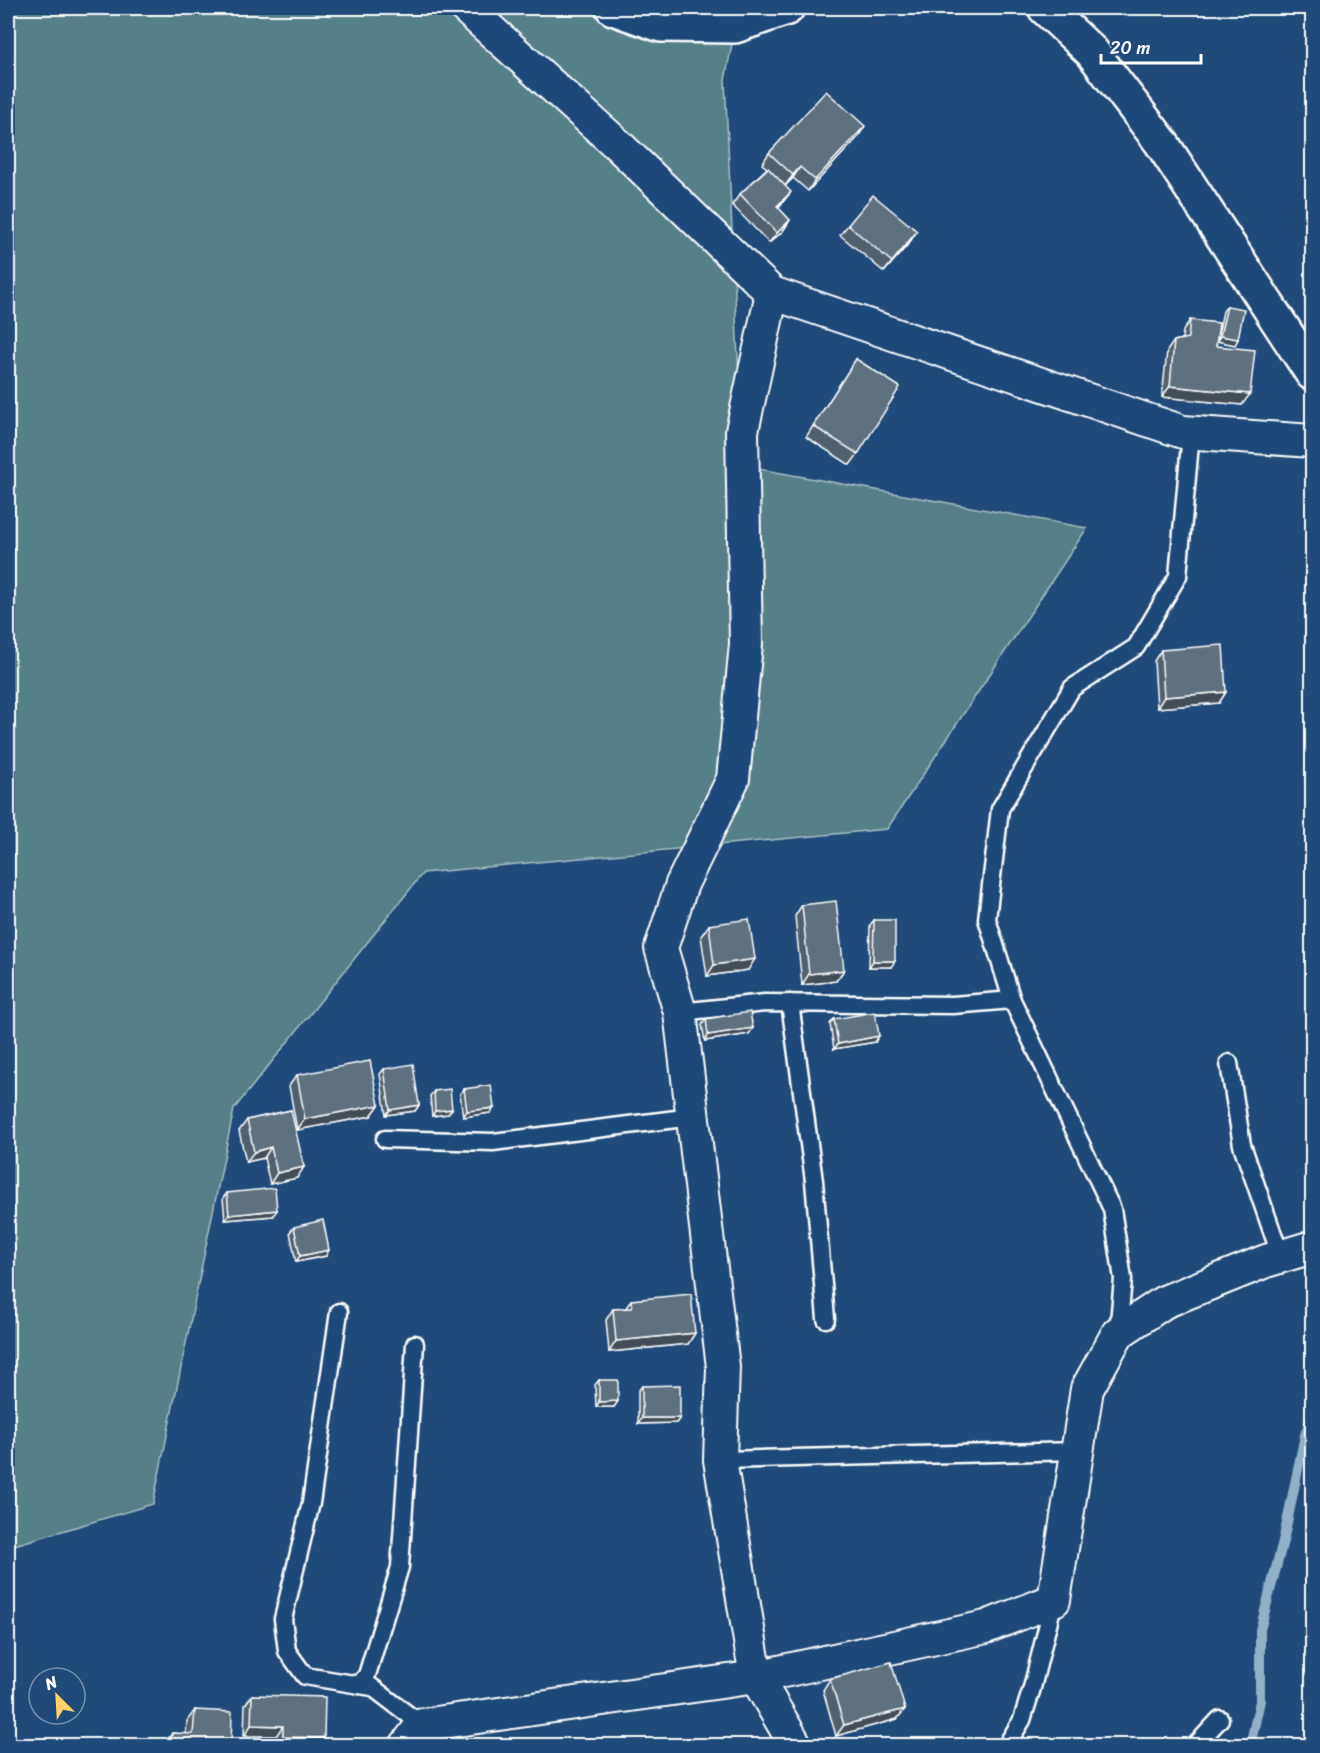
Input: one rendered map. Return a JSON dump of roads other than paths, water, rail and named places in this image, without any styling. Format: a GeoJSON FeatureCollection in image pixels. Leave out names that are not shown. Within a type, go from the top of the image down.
{"type":"FeatureCollection","features":[{"type":"Feature","properties":{"kind":"street"},"geometry":{"type":"LineString","coordinates":[[466,8],[618,145],[772,293],[1183,432],[1312,441]]}},
{"type":"Feature","properties":{"kind":"street"},"geometry":{"type":"LineString","coordinates":[[613,8],[661,25],[735,26],[787,8]]}},
{"type":"Feature","properties":{"kind":"street"},"geometry":{"type":"LineString","coordinates":[[1045,8],[1092,52],[1161,142],[1312,373]]}},
{"type":"Feature","properties":{"kind":"street"},"geometry":{"type":"LineString","coordinates":[[772,293],[742,431],[746,644],[733,779],[682,884],[661,948],[680,1012],[723,1367],[720,1460],[756,1677],[796,1746]]}},
{"type":"Feature","properties":{"kind":"street"},"geometry":{"type":"LineString","coordinates":[[414,1735],[756,1677],[986,1627],[1054,1600],[1087,1389],[1118,1333],[1164,1302],[1312,1247]]}},
{"type":"Feature","properties":{"kind":"lane"},"geometry":{"type":"LineString","coordinates":[[1118,1333],[1123,1279],[1112,1209],[1012,1000],[987,919],[1000,809],[1072,688],[1136,647],[1178,576],[1191,433]]}},
{"type":"Feature","properties":{"kind":"lane"},"geometry":{"type":"LineString","coordinates":[[680,1012],[765,1003],[952,1005],[1012,1000]]}},
{"type":"Feature","properties":{"kind":"lane"},"geometry":{"type":"LineString","coordinates":[[790,1003],[814,1180],[826,1319]]}},
{"type":"Feature","properties":{"kind":"lane"},"geometry":{"type":"LineString","coordinates":[[1229,1063],[1242,1145],[1281,1257]]}},
{"type":"Feature","properties":{"kind":"lane"},"geometry":{"type":"LineString","coordinates":[[385,1139],[493,1142],[692,1118]]}},
{"type":"Feature","properties":{"kind":"lane"},"geometry":{"type":"LineString","coordinates":[[339,1312],[311,1503],[283,1619],[287,1651],[305,1676],[372,1687],[414,1735]]}},
{"type":"Feature","properties":{"kind":"lane"},"geometry":{"type":"LineString","coordinates":[[359,1685],[367,1675],[400,1567],[415,1344]]}},
{"type":"Feature","properties":{"kind":"lane"},"geometry":{"type":"LineString","coordinates":[[720,1460],[1077,1451]]}},
{"type":"Feature","properties":{"kind":"lane"},"geometry":{"type":"LineString","coordinates":[[1006,1746],[1022,1720],[1029,1699],[1054,1600]]}},
{"type":"Feature","properties":{"kind":"lane"},"geometry":{"type":"LineString","coordinates":[[1195,1746],[1220,1719]]}},
{"type":"Feature","properties":{"kind":"waterway"},"geometry":{"type":"LineString","coordinates":[[1250,1746],[1260,1701],[1260,1630],[1284,1537],[1305,1435],[1312,1415]]}}]}
